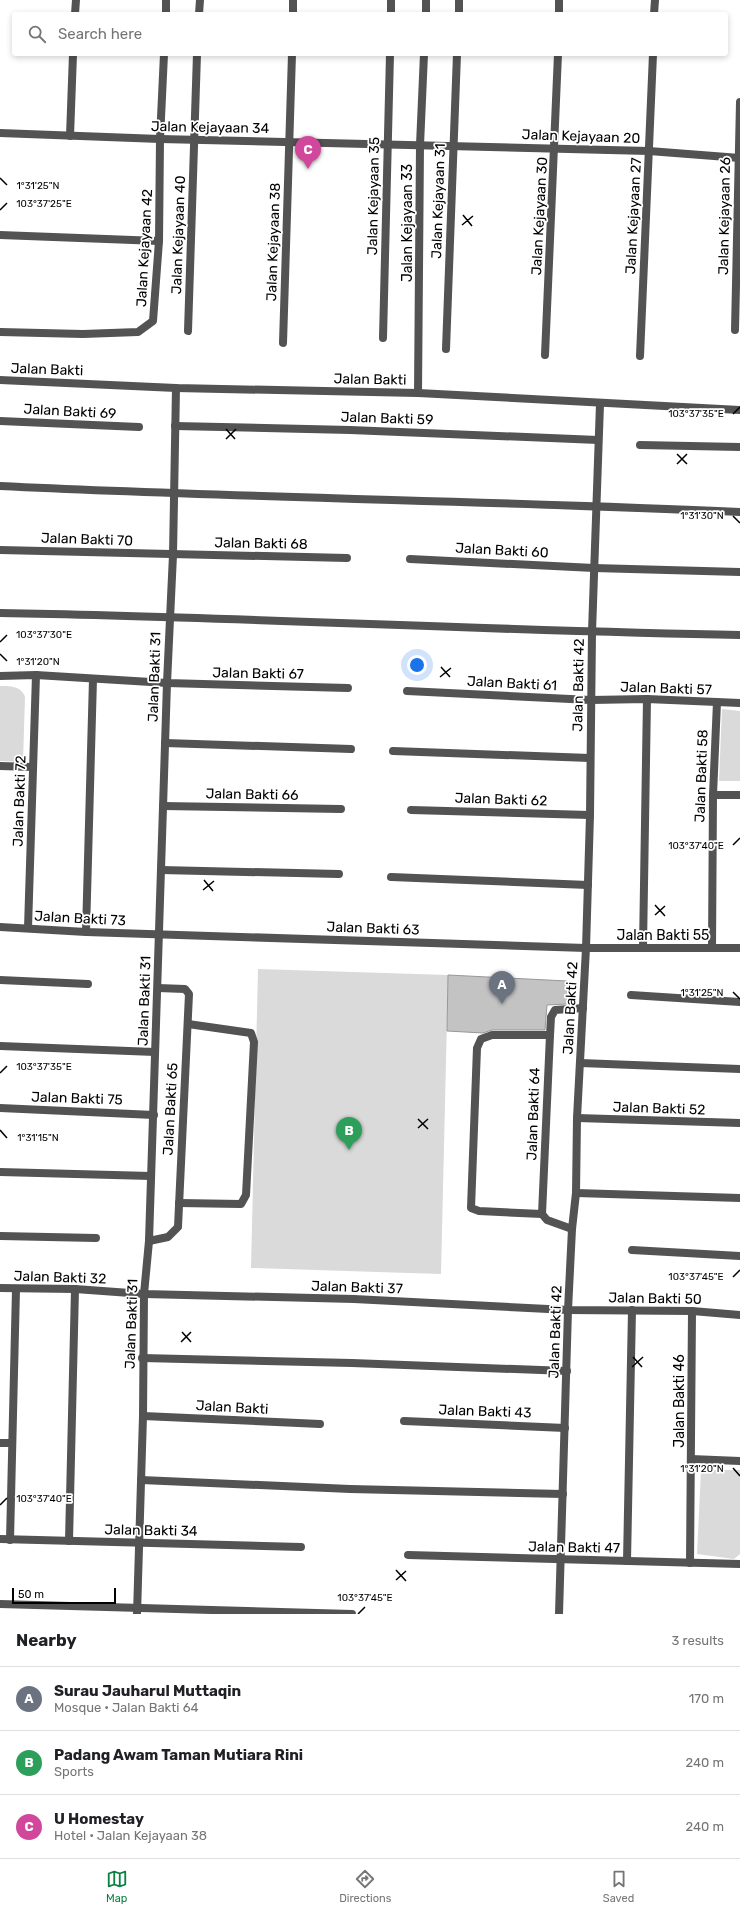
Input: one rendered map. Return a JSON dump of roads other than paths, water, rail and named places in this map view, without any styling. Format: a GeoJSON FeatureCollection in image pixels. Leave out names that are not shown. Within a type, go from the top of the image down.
{"type":"FeatureCollection","features":[{"type":"Feature","properties":{"kind":"street"},"geometry":{"type":"LineString","coordinates":[[75,12],[76,0]]}},
{"type":"Feature","properties":{"kind":"street"},"geometry":{"type":"LineString","coordinates":[[166,0],[166,12]]}},
{"type":"Feature","properties":{"kind":"street"},"geometry":{"type":"LineString","coordinates":[[199,12],[200,0]]}},
{"type":"Feature","properties":{"kind":"street"},"geometry":{"type":"LineString","coordinates":[[293,0],[293,12]]}},
{"type":"Feature","properties":{"kind":"street"},"geometry":{"type":"LineString","coordinates":[[390,12],[391,0]]}},
{"type":"Feature","properties":{"kind":"street"},"geometry":{"type":"LineString","coordinates":[[426,0],[426,12]]}},
{"type":"Feature","properties":{"kind":"street"},"geometry":{"type":"LineString","coordinates":[[459,0],[459,12]]}},
{"type":"Feature","properties":{"kind":"street"},"geometry":{"type":"LineString","coordinates":[[559,0],[559,12]]}},
{"type":"Feature","properties":{"kind":"street"},"geometry":{"type":"LineString","coordinates":[[654,12],[655,0]]}},
{"type":"Feature","properties":{"kind":"street"},"geometry":{"type":"LineString","coordinates":[[70,136],[73,56]]}},
{"type":"Feature","properties":{"kind":"street","name":"Jalan Kejayaan 42"},"geometry":{"type":"LineString","coordinates":[[0,332],[83,334],[138,332],[146,328],[153,320],[159,241],[160,140],[164,56]]}},
{"type":"Feature","properties":{"kind":"street","name":"Jalan Kejayaan 40"},"geometry":{"type":"LineString","coordinates":[[188,331],[197,56]]}},
{"type":"Feature","properties":{"kind":"street","name":"Jalan Kejayaan 38"},"geometry":{"type":"LineString","coordinates":[[283,343],[292,56]]}},
{"type":"Feature","properties":{"kind":"street","name":"Jalan Kejayaan 35"},"geometry":{"type":"LineString","coordinates":[[383,338],[390,56]]}},
{"type":"Feature","properties":{"kind":"street","name":"Jalan Kejayaan 33"},"geometry":{"type":"LineString","coordinates":[[418,393],[420,145],[424,56]]}},
{"type":"Feature","properties":{"kind":"street","name":"Jalan Kejayaan 31"},"geometry":{"type":"LineString","coordinates":[[446,349],[457,56]]}},
{"type":"Feature","properties":{"kind":"street","name":"Jalan Kejayaan 30"},"geometry":{"type":"LineString","coordinates":[[545,356],[558,56]]}},
{"type":"Feature","properties":{"kind":"street","name":"Jalan Kejayaan 27"},"geometry":{"type":"LineString","coordinates":[[640,356],[653,56]]}},
{"type":"Feature","properties":{"kind":"street","name":"Jalan Kejayaan 26"},"geometry":{"type":"LineString","coordinates":[[735,330],[740,102]]}},
{"type":"Feature","properties":{"kind":"street","name":"Jalan Kejayaan 34"},"geometry":{"type":"LineString","coordinates":[[0,133],[160,140],[420,145]]}},
{"type":"Feature","properties":{"kind":"street","name":"Jalan Kejayaan 20"},"geometry":{"type":"LineString","coordinates":[[420,145],[649,151],[739,158]]}},
{"type":"Feature","properties":{"kind":"street"},"geometry":{"type":"LineString","coordinates":[[0,235],[159,241]]}},
{"type":"Feature","properties":{"kind":"street","name":"Jalan Bakti"},"geometry":{"type":"LineString","coordinates":[[0,380],[176,388],[418,393],[600,404],[740,410]]}},
{"type":"Feature","properties":{"kind":"street","name":"Jalan Bakti 31"},"geometry":{"type":"LineString","coordinates":[[137,1611],[143,1416],[142,1358],[144,1294],[149,1241],[154,1115],[158,934],[173,555],[176,388]]}},
{"type":"Feature","properties":{"kind":"street","name":"Jalan Bakti 42"},"geometry":{"type":"LineString","coordinates":[[559,1614],[568,1310],[572,1229],[576,1193],[577,1118],[586,948],[590,815],[592,632],[600,404]]}},
{"type":"Feature","properties":{"kind":"street","name":"Jalan Bakti 69"},"geometry":{"type":"LineString","coordinates":[[0,421],[139,427]]}},
{"type":"Feature","properties":{"kind":"street","name":"Jalan Bakti 59"},"geometry":{"type":"LineString","coordinates":[[175,426],[350,430],[598,440]]}},
{"type":"Feature","properties":{"kind":"street"},"geometry":{"type":"LineString","coordinates":[[640,445],[740,447]]}},
{"type":"Feature","properties":{"kind":"street"},"geometry":{"type":"LineString","coordinates":[[0,486],[174,495],[597,506],[740,512]]}},
{"type":"Feature","properties":{"kind":"street","name":"Jalan Bakti 70"},"geometry":{"type":"LineString","coordinates":[[0,550],[173,555]]}},
{"type":"Feature","properties":{"kind":"street","name":"Jalan Bakti 68"},"geometry":{"type":"LineString","coordinates":[[173,555],[347,558]]}},
{"type":"Feature","properties":{"kind":"street","name":"Jalan Bakti 60"},"geometry":{"type":"LineString","coordinates":[[410,559],[594,568]]}},
{"type":"Feature","properties":{"kind":"street"},"geometry":{"type":"LineString","coordinates":[[594,568],[740,572]]}},
{"type":"Feature","properties":{"kind":"street"},"geometry":{"type":"LineString","coordinates":[[0,613],[170,616],[592,632],[740,635]]}},
{"type":"Feature","properties":{"kind":"street","name":"Jalan Bakti 67"},"geometry":{"type":"LineString","coordinates":[[0,676],[36,675],[167,684],[348,688]]}},
{"type":"Feature","properties":{"kind":"street","name":"Jalan Bakti 72"},"geometry":{"type":"LineString","coordinates":[[28,928],[36,675]]}},
{"type":"Feature","properties":{"kind":"street"},"geometry":{"type":"LineString","coordinates":[[86,932],[93,679]]}},
{"type":"Feature","properties":{"kind":"street","name":"Jalan Bakti 61"},"geometry":{"type":"LineString","coordinates":[[407,692],[591,700]]}},
{"type":"Feature","properties":{"kind":"street"},"geometry":{"type":"LineString","coordinates":[[643,947],[646,699]]}},
{"type":"Feature","properties":{"kind":"street","name":"Jalan Bakti 57"},"geometry":{"type":"LineString","coordinates":[[591,700],[646,699],[740,703]]}},
{"type":"Feature","properties":{"kind":"street","name":"Jalan Bakti 58"},"geometry":{"type":"LineString","coordinates":[[712,948],[713,795],[717,702]]}},
{"type":"Feature","properties":{"kind":"street"},"geometry":{"type":"LineString","coordinates":[[165,743],[351,749]]}},
{"type":"Feature","properties":{"kind":"street"},"geometry":{"type":"LineString","coordinates":[[393,751],[590,758]]}},
{"type":"Feature","properties":{"kind":"street"},"geometry":{"type":"LineString","coordinates":[[0,766],[33,768]]}},
{"type":"Feature","properties":{"kind":"street"},"geometry":{"type":"LineString","coordinates":[[713,795],[740,795]]}},
{"type":"Feature","properties":{"kind":"street","name":"Jalan Bakti 66"},"geometry":{"type":"LineString","coordinates":[[163,806],[341,809]]}},
{"type":"Feature","properties":{"kind":"street","name":"Jalan Bakti 62"},"geometry":{"type":"LineString","coordinates":[[411,810],[590,815]]}},
{"type":"Feature","properties":{"kind":"street"},"geometry":{"type":"LineString","coordinates":[[161,870],[339,874]]}},
{"type":"Feature","properties":{"kind":"street"},"geometry":{"type":"LineString","coordinates":[[391,877],[588,885]]}},
{"type":"Feature","properties":{"kind":"street","name":"Jalan Bakti 73"},"geometry":{"type":"LineString","coordinates":[[0,927],[158,934]]}},
{"type":"Feature","properties":{"kind":"street","name":"Jalan Bakti 63"},"geometry":{"type":"LineString","coordinates":[[158,934],[586,948]]}},
{"type":"Feature","properties":{"kind":"street","name":"Jalan Bakti 55"},"geometry":{"type":"LineString","coordinates":[[586,948],[740,948]]}},
{"type":"Feature","properties":{"kind":"street"},"geometry":{"type":"LineString","coordinates":[[0,980],[88,984]]}},
{"type":"Feature","properties":{"kind":"street","name":"Jalan Bakti 65"},"geometry":{"type":"LineString","coordinates":[[149,1241],[168,1237],[178,1227],[188,1024],[189,994],[185,989],[158,988]]}},
{"type":"Feature","properties":{"kind":"street"},"geometry":{"type":"LineString","coordinates":[[631,995],[740,1002]]}},
{"type":"Feature","properties":{"kind":"street","name":"Jalan Bakti 64"},"geometry":{"type":"LineString","coordinates":[[542,1214],[551,1017],[556,1010],[583,1008]]}},
{"type":"Feature","properties":{"kind":"street"},"geometry":{"type":"LineString","coordinates":[[179,1204],[241,1204],[246,1196],[254,1042],[251,1033],[188,1024]]}},
{"type":"Feature","properties":{"kind":"street"},"geometry":{"type":"LineString","coordinates":[[550,1035],[492,1035],[481,1039],[477,1048],[471,1208],[479,1210],[542,1214],[547,1220],[572,1229]]}},
{"type":"Feature","properties":{"kind":"street"},"geometry":{"type":"LineString","coordinates":[[0,1046],[155,1052]]}},
{"type":"Feature","properties":{"kind":"street"},"geometry":{"type":"LineString","coordinates":[[580,1063],[740,1069]]}},
{"type":"Feature","properties":{"kind":"street","name":"Jalan Bakti 75"},"geometry":{"type":"LineString","coordinates":[[0,1108],[154,1115]]}},
{"type":"Feature","properties":{"kind":"street","name":"Jalan Bakti 52"},"geometry":{"type":"LineString","coordinates":[[577,1118],[740,1123]]}},
{"type":"Feature","properties":{"kind":"street"},"geometry":{"type":"LineString","coordinates":[[0,1172],[151,1176]]}},
{"type":"Feature","properties":{"kind":"street"},"geometry":{"type":"LineString","coordinates":[[576,1193],[740,1198]]}},
{"type":"Feature","properties":{"kind":"street"},"geometry":{"type":"LineString","coordinates":[[0,1236],[96,1238]]}},
{"type":"Feature","properties":{"kind":"street"},"geometry":{"type":"LineString","coordinates":[[632,1250],[740,1256]]}},
{"type":"Feature","properties":{"kind":"street","name":"Jalan Bakti 32"},"geometry":{"type":"LineString","coordinates":[[0,1288],[74,1289],[144,1294]]}},
{"type":"Feature","properties":{"kind":"street"},"geometry":{"type":"LineString","coordinates":[[10,1540],[16,1289]]}},
{"type":"Feature","properties":{"kind":"street"},"geometry":{"type":"LineString","coordinates":[[69,1541],[74,1289]]}},
{"type":"Feature","properties":{"kind":"street","name":"Jalan Bakti 37"},"geometry":{"type":"LineString","coordinates":[[144,1294],[354,1299],[568,1310]]}},
{"type":"Feature","properties":{"kind":"street","name":"Jalan Bakti 50"},"geometry":{"type":"LineString","coordinates":[[568,1310],[692,1311],[740,1315]]}},
{"type":"Feature","properties":{"kind":"street"},"geometry":{"type":"LineString","coordinates":[[627,1561],[632,1310]]}},
{"type":"Feature","properties":{"kind":"street","name":"Jalan Bakti 46"},"geometry":{"type":"LineString","coordinates":[[690,1563],[692,1311]]}},
{"type":"Feature","properties":{"kind":"street"},"geometry":{"type":"LineString","coordinates":[[142,1358],[352,1363],[567,1371]]}},
{"type":"Feature","properties":{"kind":"street","name":"Jalan Bakti"},"geometry":{"type":"LineString","coordinates":[[143,1416],[320,1424]]}},
{"type":"Feature","properties":{"kind":"street","name":"Jalan Bakti 43"},"geometry":{"type":"LineString","coordinates":[[404,1421],[565,1428]]}},
{"type":"Feature","properties":{"kind":"street"},"geometry":{"type":"LineString","coordinates":[[0,1443],[12,1443]]}},
{"type":"Feature","properties":{"kind":"street"},"geometry":{"type":"LineString","coordinates":[[692,1459],[740,1461]]}},
{"type":"Feature","properties":{"kind":"street"},"geometry":{"type":"LineString","coordinates":[[141,1480],[563,1494]]}},
{"type":"Feature","properties":{"kind":"street","name":"Jalan Bakti 34"},"geometry":{"type":"LineString","coordinates":[[0,1539],[301,1547]]}},
{"type":"Feature","properties":{"kind":"street","name":"Jalan Bakti 47"},"geometry":{"type":"LineString","coordinates":[[408,1555],[740,1564]]}},
{"type":"Feature","properties":{"kind":"street"},"geometry":{"type":"LineString","coordinates":[[0,1604],[137,1611],[352,1614]]}},
{"type":"Feature","properties":{"kind":"place","name":"U Homestay"},"geometry":{"type":"Point","coordinates":[308,169]}},
{"type":"Feature","properties":{"kind":"place","name":"Surau Jauharul Muttaqin"},"geometry":{"type":"Point","coordinates":[502,1004]}},
{"type":"Feature","properties":{"kind":"place","name":"Padang Awam Taman Mutiara Rini"},"geometry":{"type":"Point","coordinates":[349,1150]}}]}
